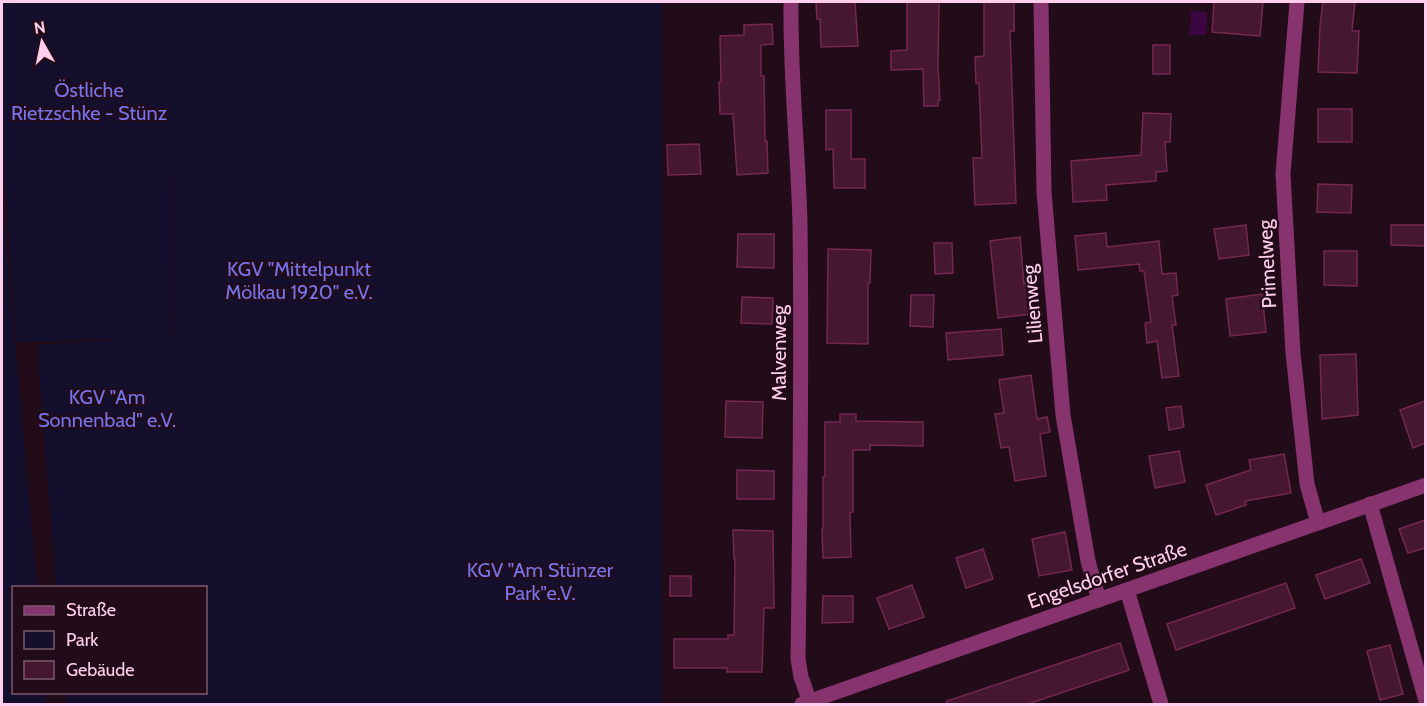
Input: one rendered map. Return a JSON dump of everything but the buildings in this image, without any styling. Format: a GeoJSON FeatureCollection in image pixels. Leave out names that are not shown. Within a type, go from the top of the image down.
{"type":"FeatureCollection","features":[{"type":"Feature","properties":{"kind":"street","name":"Malvenweg"},"geometry":{"type":"LineString","coordinates":[[791,2],[790,35],[800,221],[801,451],[798,659],[806,703]]}},
{"type":"Feature","properties":{"kind":"street","name":"Lilienweg"},"geometry":{"type":"LineString","coordinates":[[1041,2],[1044,192],[1063,415],[1088,561],[1099,600]]}},
{"type":"Feature","properties":{"kind":"street","name":"Primelweg"},"geometry":{"type":"LineString","coordinates":[[1297,2],[1283,174],[1293,353],[1307,484],[1318,522]]}},
{"type":"Feature","properties":{"kind":"street","name":"Engelsdorfer Straße"},"geometry":{"type":"LineString","coordinates":[[806,703],[1425,485]]}},
{"type":"Feature","properties":{"kind":"street"},"geometry":{"type":"LineString","coordinates":[[1370,504],[1425,701]]}},
{"type":"Feature","properties":{"kind":"street"},"geometry":{"type":"LineString","coordinates":[[1127,590],[1161,705]]}},
{"type":"Feature","properties":{"kind":"green space"},"geometry":{"type":"Polygon","coordinates":[[[2,2],[662,2],[661,704],[66,704],[65,694],[207,694],[207,586],[56,586],[37,345],[140,338],[16,342],[2,140],[2,2]],[[175,134],[171,336],[173,336],[175,134]]]}},
{"type":"Feature","properties":{"kind":"green space"},"geometry":{"type":"Polygon","coordinates":[[[2,195],[37,586],[12,586],[12,694],[46,694],[47,704],[2,704],[2,195]]]}},
{"type":"Feature","properties":{"kind":"shaded area"},"geometry":{"type":"Polygon","coordinates":[[[1191,11],[1207,12],[1206,35],[1189,35],[1191,11]]]}},
{"type":"Feature","properties":{"kind":"park label","name":"Östliche Rietzschke - Stünz"},"geometry":{"type":"Point","coordinates":[89,102]}},
{"type":"Feature","properties":{"kind":"park label","name":"KGV \"Mittelpunkt Mölkau 1920\" e.V."},"geometry":{"type":"Point","coordinates":[299,280]}},
{"type":"Feature","properties":{"kind":"park label","name":"KGV \"Am Sonnenbad\" e.V."},"geometry":{"type":"Point","coordinates":[107,408]}},
{"type":"Feature","properties":{"kind":"park label","name":"KGV \"Am Stünzer Park\"e.V."},"geometry":{"type":"Point","coordinates":[540,582]}}]}
